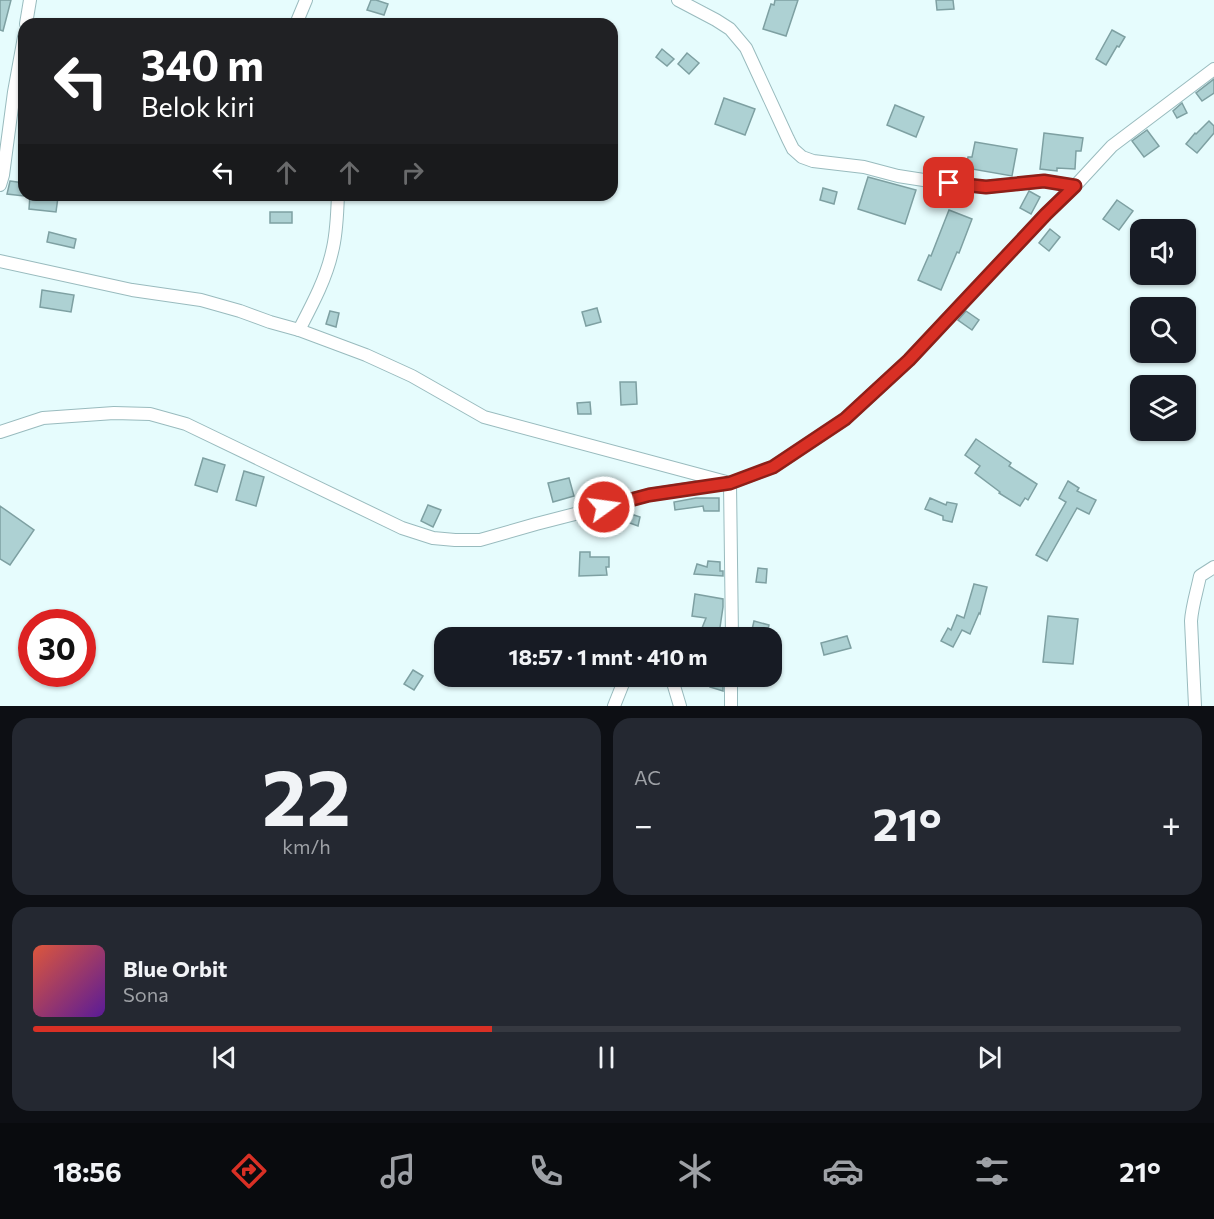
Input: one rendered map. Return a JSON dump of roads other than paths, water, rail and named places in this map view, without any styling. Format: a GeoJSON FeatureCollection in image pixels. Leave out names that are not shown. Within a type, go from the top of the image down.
{"type":"FeatureCollection","features":[{"type":"Feature","properties":{"kind":"street"},"geometry":{"type":"LineString","coordinates":[[27,18],[30,0]]}},
{"type":"Feature","properties":{"kind":"street"},"geometry":{"type":"LineString","coordinates":[[298,18],[306,0]]}},
{"type":"Feature","properties":{"kind":"street"},"geometry":{"type":"LineString","coordinates":[[678,0],[730,28],[746,48],[793,149],[802,157],[864,167],[930,182],[986,187],[1044,181],[1075,186]]}},
{"type":"Feature","properties":{"kind":"street"},"geometry":{"type":"LineString","coordinates":[[0,432],[43,418],[114,413],[150,414],[186,424],[402,528],[433,538],[454,540],[480,540],[649,495],[730,483],[773,467],[845,419],[909,360],[1112,146],[1214,69]]}},
{"type":"Feature","properties":{"kind":"street"},"geometry":{"type":"LineString","coordinates":[[0,185],[18,70]]}},
{"type":"Feature","properties":{"kind":"street"},"geometry":{"type":"LineString","coordinates":[[299,330],[321,285],[332,252],[338,201]]}},
{"type":"Feature","properties":{"kind":"street"},"geometry":{"type":"LineString","coordinates":[[0,261],[132,290],[201,300],[240,311],[299,330],[375,359],[412,376],[484,417],[730,483]]}},
{"type":"Feature","properties":{"kind":"street"},"geometry":{"type":"LineString","coordinates":[[730,483],[732,627]]}},
{"type":"Feature","properties":{"kind":"street"},"geometry":{"type":"LineString","coordinates":[[1195,706],[1192,609],[1200,576],[1214,567]]}},
{"type":"Feature","properties":{"kind":"street"},"geometry":{"type":"LineString","coordinates":[[614,706],[622,687]]}},
{"type":"Feature","properties":{"kind":"street"},"geometry":{"type":"LineString","coordinates":[[674,687],[680,706]]}},
{"type":"Feature","properties":{"kind":"street"},"geometry":{"type":"LineString","coordinates":[[730,687],[731,706]]}}]}
